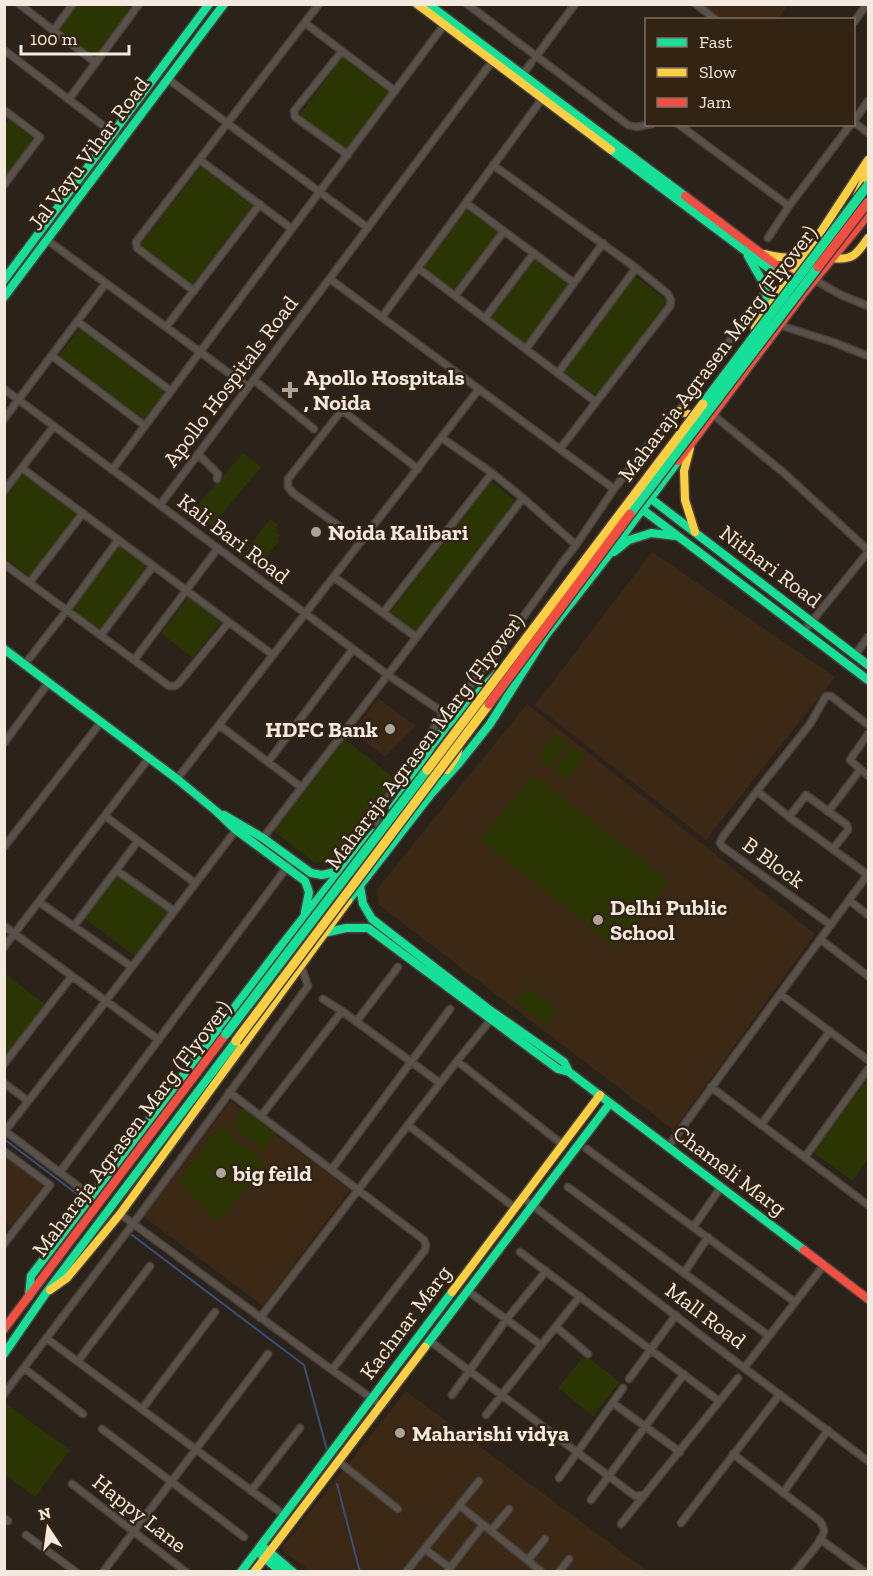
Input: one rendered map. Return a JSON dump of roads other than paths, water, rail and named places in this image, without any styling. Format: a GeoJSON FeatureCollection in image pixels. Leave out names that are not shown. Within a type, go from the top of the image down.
{"type":"FeatureCollection","features":[{"type":"Feature","properties":{"kind":"main road","name":"Jal Vayu Vihar Road"},"geometry":{"type":"LineString","coordinates":[[4,297],[47,240],[209,4]]}},
{"type":"Feature","properties":{"kind":"main road","name":"Jal Vayu Vihar Road"},"geometry":{"type":"LineString","coordinates":[[4,280],[118,136],[168,79],[224,4]]}},
{"type":"Feature","properties":{"kind":"main road"},"geometry":{"type":"LineString","coordinates":[[417,4],[494,58]]}},
{"type":"Feature","properties":{"kind":"main road"},"geometry":{"type":"LineString","coordinates":[[428,4],[520,78],[758,252],[789,279]]}},
{"type":"Feature","properties":{"kind":"main road"},"geometry":{"type":"LineString","coordinates":[[520,78],[542,99],[746,251],[789,279]]}},
{"type":"Feature","properties":{"kind":"main road"},"geometry":{"type":"LineString","coordinates":[[29,1297],[31,1276],[278,950],[328,886],[379,827],[413,780],[431,747],[446,727],[513,654],[760,322],[868,160]]}},
{"type":"Feature","properties":{"kind":"main road"},"geometry":{"type":"LineString","coordinates":[[853,206],[868,172]]}},
{"type":"Feature","properties":{"kind":"main road","name":"Maharaja Agrasen Marg (Flyover)"},"geometry":{"type":"LineString","coordinates":[[4,1329],[8,1320],[29,1297],[868,185]]}},
{"type":"Feature","properties":{"kind":"main road","name":"Maharaja Agrasen Marg (Flyover)"},"geometry":{"type":"LineString","coordinates":[[46,1293],[628,517],[868,202]]}},
{"type":"Feature","properties":{"kind":"main road"},"geometry":{"type":"LineString","coordinates":[[431,794],[490,724],[546,634],[607,557],[712,414],[832,258],[868,215]]}},
{"type":"Feature","properties":{"kind":"main road"},"geometry":{"type":"LineString","coordinates":[[832,258],[849,260],[868,238]]}},
{"type":"Feature","properties":{"kind":"main road"},"geometry":{"type":"LineString","coordinates":[[758,252],[782,259],[795,258],[809,250]]}},
{"type":"Feature","properties":{"kind":"main road"},"geometry":{"type":"LineString","coordinates":[[746,251],[766,291],[767,297],[760,322]]}},
{"type":"Feature","properties":{"kind":"main road"},"geometry":{"type":"LineString","coordinates":[[679,411],[691,416]]}},
{"type":"Feature","properties":{"kind":"main road"},"geometry":{"type":"LineString","coordinates":[[690,445],[684,471],[685,500],[695,533]]}},
{"type":"Feature","properties":{"kind":"main road","name":"Nithari Road"},"geometry":{"type":"LineString","coordinates":[[637,486],[868,665]]}},
{"type":"Feature","properties":{"kind":"main road"},"geometry":{"type":"LineString","coordinates":[[628,499],[868,680]]}},
{"type":"Feature","properties":{"kind":"main road"},"geometry":{"type":"LineString","coordinates":[[607,557],[629,540],[651,533],[677,536]]}},
{"type":"Feature","properties":{"kind":"main road"},"geometry":{"type":"LineString","coordinates":[[4,649],[177,779],[236,830],[311,873],[322,875],[335,872],[345,866]]}},
{"type":"Feature","properties":{"kind":"main road"},"geometry":{"type":"LineString","coordinates":[[495,674],[506,673],[512,676],[514,686]]}},
{"type":"Feature","properties":{"kind":"main road"},"geometry":{"type":"LineString","coordinates":[[4,1354],[46,1293],[66,1278],[120,1214],[323,934],[431,794],[460,750],[460,744],[456,739],[449,737],[428,764],[419,769]]}},
{"type":"Feature","properties":{"kind":"main road"},"geometry":{"type":"LineString","coordinates":[[216,811],[263,838],[290,863],[305,881],[309,888],[310,899],[302,921]]}},
{"type":"Feature","properties":{"kind":"main road","name":"Chameli Marg"},"geometry":{"type":"LineString","coordinates":[[360,886],[363,906],[372,919],[493,1017]]}},
{"type":"Feature","properties":{"kind":"main road","name":"Chameli Marg"},"geometry":{"type":"LineString","coordinates":[[323,934],[337,928],[368,928],[493,1017],[564,1062],[569,1072],[868,1299]]}},
{"type":"Feature","properties":{"kind":"main road"},"geometry":{"type":"LineString","coordinates":[[278,950],[301,966]]}},
{"type":"Feature","properties":{"kind":"main road","name":"Kachnar Marg"},"geometry":{"type":"LineString","coordinates":[[241,1572],[600,1095]]}},
{"type":"Feature","properties":{"kind":"main road","name":"Kachnar Marg"},"geometry":{"type":"LineString","coordinates":[[254,1572],[610,1103]]}},
{"type":"Feature","properties":{"kind":"main road"},"geometry":{"type":"LineString","coordinates":[[259,1548],[282,1572]]}},
{"type":"Feature","properties":{"kind":"main road"},"geometry":{"type":"LineString","coordinates":[[267,1555],[294,1572]]}},
{"type":"Feature","properties":{"kind":"street"},"geometry":{"type":"LineString","coordinates":[[19,4],[96,63]]}},
{"type":"Feature","properties":{"kind":"street"},"geometry":{"type":"LineString","coordinates":[[53,31],[73,4]]}},
{"type":"Feature","properties":{"kind":"street"},"geometry":{"type":"LineString","coordinates":[[69,99],[137,7],[130,4]]}},
{"type":"Feature","properties":{"kind":"street"},"geometry":{"type":"LineString","coordinates":[[194,291],[137,248],[136,242],[319,4]]}},
{"type":"Feature","properties":{"kind":"street"},"geometry":{"type":"LineString","coordinates":[[466,4],[534,59],[628,125],[636,127],[645,125]]}},
{"type":"Feature","properties":{"kind":"street"},"geometry":{"type":"LineString","coordinates":[[520,78],[575,4]]}},
{"type":"Feature","properties":{"kind":"street"},"geometry":{"type":"LineString","coordinates":[[696,4],[714,18]]}},
{"type":"Feature","properties":{"kind":"street"},"geometry":{"type":"LineString","coordinates":[[855,21],[866,6]]}},
{"type":"Feature","properties":{"kind":"street"},"geometry":{"type":"LineString","coordinates":[[305,23],[395,91]]}},
{"type":"Feature","properties":{"kind":"street"},"geometry":{"type":"LineString","coordinates":[[112,470],[444,25]]}},
{"type":"Feature","properties":{"kind":"street"},"geometry":{"type":"LineString","coordinates":[[342,51],[294,111],[294,114],[295,117],[348,154]]}},
{"type":"Feature","properties":{"kind":"street"},"geometry":{"type":"LineString","coordinates":[[4,61],[7,52],[118,136]]}},
{"type":"Feature","properties":{"kind":"street","name":"Apollo Hospitals Road"},"geometry":{"type":"LineString","coordinates":[[160,506],[494,58]]}},
{"type":"Feature","properties":{"kind":"street"},"geometry":{"type":"LineString","coordinates":[[168,79],[368,228]]}},
{"type":"Feature","properties":{"kind":"street"},"geometry":{"type":"LineString","coordinates":[[382,317],[542,99]]}},
{"type":"Feature","properties":{"kind":"street"},"geometry":{"type":"LineString","coordinates":[[855,119],[868,101]]}},
{"type":"Feature","properties":{"kind":"street"},"geometry":{"type":"LineString","coordinates":[[4,120],[7,112],[40,137],[4,185]]}},
{"type":"Feature","properties":{"kind":"street"},"geometry":{"type":"LineString","coordinates":[[855,123],[868,133]]}},
{"type":"Feature","properties":{"kind":"street"},"geometry":{"type":"LineString","coordinates":[[681,126],[789,206]]}},
{"type":"Feature","properties":{"kind":"street"},"geometry":{"type":"LineString","coordinates":[[768,238],[789,206],[850,126]]}},
{"type":"Feature","properties":{"kind":"street"},"geometry":{"type":"LineString","coordinates":[[201,160],[292,229]]}},
{"type":"Feature","properties":{"kind":"street"},"geometry":{"type":"LineString","coordinates":[[494,165],[636,268],[668,294],[671,300],[670,306],[561,449]]}},
{"type":"Feature","properties":{"kind":"street"},"geometry":{"type":"LineString","coordinates":[[466,203],[574,283]]}},
{"type":"Feature","properties":{"kind":"street"},"geometry":{"type":"LineString","coordinates":[[166,327],[260,204]]}},
{"type":"Feature","properties":{"kind":"street"},"geometry":{"type":"LineString","coordinates":[[455,296],[504,231]]}},
{"type":"Feature","properties":{"kind":"street"},"geometry":{"type":"LineString","coordinates":[[47,240],[248,387]]}},
{"type":"Feature","properties":{"kind":"street"},"geometry":{"type":"LineString","coordinates":[[526,349],[603,243]]}},
{"type":"Feature","properties":{"kind":"street"},"geometry":{"type":"LineString","coordinates":[[485,318],[534,253]]}},
{"type":"Feature","properties":{"kind":"street"},"geometry":{"type":"LineString","coordinates":[[418,268],[596,402]]}},
{"type":"Feature","properties":{"kind":"street"},"geometry":{"type":"LineString","coordinates":[[558,373],[636,268]]}},
{"type":"Feature","properties":{"kind":"street"},"geometry":{"type":"LineString","coordinates":[[330,279],[614,489]]}},
{"type":"Feature","properties":{"kind":"street"},"geometry":{"type":"LineString","coordinates":[[815,280],[841,295],[868,306]]}},
{"type":"Feature","properties":{"kind":"street"},"geometry":{"type":"LineString","coordinates":[[4,419],[106,283]]}},
{"type":"Feature","properties":{"kind":"street"},"geometry":{"type":"LineString","coordinates":[[379,827],[377,819],[379,810],[444,713],[462,696],[506,641],[614,489],[672,414],[679,411],[766,291]]}},
{"type":"Feature","properties":{"kind":"street"},"geometry":{"type":"LineString","coordinates":[[77,321],[171,391]]}},
{"type":"Feature","properties":{"kind":"street"},"geometry":{"type":"LineString","coordinates":[[780,326],[868,356]]}},
{"type":"Feature","properties":{"kind":"street"},"geometry":{"type":"LineString","coordinates":[[52,356],[145,426]]}},
{"type":"Feature","properties":{"kind":"street"},"geometry":{"type":"LineString","coordinates":[[254,380],[314,429]]}},
{"type":"Feature","properties":{"kind":"street","name":"Kali Bari Road"},"geometry":{"type":"LineString","coordinates":[[4,389],[388,675],[444,713]]}},
{"type":"Feature","properties":{"kind":"street"},"geometry":{"type":"LineString","coordinates":[[177,779],[479,389]]}},
{"type":"Feature","properties":{"kind":"street"},"geometry":{"type":"LineString","coordinates":[[361,542],[293,493],[288,487],[288,479],[342,410],[418,469]]}},
{"type":"Feature","properties":{"kind":"street"},"geometry":{"type":"LineString","coordinates":[[712,414],[784,473],[868,551],[804,632]]}},
{"type":"Feature","properties":{"kind":"street"},"geometry":{"type":"LineString","coordinates":[[4,490],[54,426]]}},
{"type":"Feature","properties":{"kind":"street"},"geometry":{"type":"LineString","coordinates":[[441,438],[524,498],[576,545]]}},
{"type":"Feature","properties":{"kind":"street"},"geometry":{"type":"LineString","coordinates":[[198,454],[214,468],[218,474],[217,479]]}},
{"type":"Feature","properties":{"kind":"street"},"geometry":{"type":"LineString","coordinates":[[22,468],[273,655]]}},
{"type":"Feature","properties":{"kind":"street"},"geometry":{"type":"LineString","coordinates":[[383,613],[492,473]]}},
{"type":"Feature","properties":{"kind":"street"},"geometry":{"type":"LineString","coordinates":[[263,838],[524,498]]}},
{"type":"Feature","properties":{"kind":"street"},"geometry":{"type":"LineString","coordinates":[[30,582],[83,513]]}},
{"type":"Feature","properties":{"kind":"street"},"geometry":{"type":"LineString","coordinates":[[25,664],[118,540]]}},
{"type":"Feature","properties":{"kind":"street"},"geometry":{"type":"LineString","coordinates":[[134,660],[218,548]]}},
{"type":"Feature","properties":{"kind":"street"},"geometry":{"type":"LineString","coordinates":[[4,564],[169,686],[179,683],[229,622]]}},
{"type":"Feature","properties":{"kind":"street"},"geometry":{"type":"LineString","coordinates":[[101,635],[153,566]]}},
{"type":"Feature","properties":{"kind":"street"},"geometry":{"type":"LineString","coordinates":[[334,577],[416,637]]}},
{"type":"Feature","properties":{"kind":"street"},"geometry":{"type":"LineString","coordinates":[[855,655],[868,637]]}},
{"type":"Feature","properties":{"kind":"street"},"geometry":{"type":"LineString","coordinates":[[268,762],[353,649]]}},
{"type":"Feature","properties":{"kind":"street"},"geometry":{"type":"LineString","coordinates":[[4,743],[49,682]]}},
{"type":"Feature","properties":{"kind":"street","name":"B Block"},"geometry":{"type":"LineString","coordinates":[[831,925],[720,843],[800,737],[826,696],[831,696],[868,725]]}},
{"type":"Feature","properties":{"kind":"street"},"geometry":{"type":"LineString","coordinates":[[4,847],[101,722]]}},
{"type":"Feature","properties":{"kind":"street"},"geometry":{"type":"LineString","coordinates":[[219,725],[301,787]]}},
{"type":"Feature","properties":{"kind":"street"},"geometry":{"type":"LineString","coordinates":[[868,734],[850,760],[868,776]]}},
{"type":"Feature","properties":{"kind":"street"},"geometry":{"type":"LineString","coordinates":[[4,947],[149,758]]}},
{"type":"Feature","properties":{"kind":"street"},"geometry":{"type":"LineString","coordinates":[[828,812],[860,770]]}},
{"type":"Feature","properties":{"kind":"street","name":"B Block"},"geometry":{"type":"LineString","coordinates":[[757,791],[868,874]]}},
{"type":"Feature","properties":{"kind":"street","name":"B Block"},"geometry":{"type":"LineString","coordinates":[[789,816],[806,795],[848,825],[832,849]]}},
{"type":"Feature","properties":{"kind":"street"},"geometry":{"type":"LineString","coordinates":[[105,816],[195,883]]}},
{"type":"Feature","properties":{"kind":"street"},"geometry":{"type":"LineString","coordinates":[[91,1196],[4,1131],[236,830]]}},
{"type":"Feature","properties":{"kind":"street"},"geometry":{"type":"LineString","coordinates":[[74,926],[138,841]]}},
{"type":"Feature","properties":{"kind":"street"},"geometry":{"type":"LineString","coordinates":[[60,1172],[290,863]]}},
{"type":"Feature","properties":{"kind":"street"},"geometry":{"type":"LineString","coordinates":[[116,870],[174,911]]}},
{"type":"Feature","properties":{"kind":"street"},"geometry":{"type":"LineString","coordinates":[[668,1147],[868,874]]}},
{"type":"Feature","properties":{"kind":"street"},"geometry":{"type":"LineString","coordinates":[[849,900],[868,915]]}},
{"type":"Feature","properties":{"kind":"street"},"geometry":{"type":"LineString","coordinates":[[39,902],[132,967]]}},
{"type":"Feature","properties":{"kind":"street"},"geometry":{"type":"LineString","coordinates":[[4,926],[159,1040]]}},
{"type":"Feature","properties":{"kind":"street"},"geometry":{"type":"LineString","coordinates":[[820,939],[868,976]]}},
{"type":"Feature","properties":{"kind":"street"},"geometry":{"type":"LineString","coordinates":[[4,1394],[133,1224],[308,986],[301,966]]}},
{"type":"Feature","properties":{"kind":"street"},"geometry":{"type":"LineString","coordinates":[[356,1022],[398,967]]}},
{"type":"Feature","properties":{"kind":"street"},"geometry":{"type":"LineString","coordinates":[[4,1064],[72,976]]}},
{"type":"Feature","properties":{"kind":"street"},"geometry":{"type":"LineString","coordinates":[[780,994],[868,1060]]}},
{"type":"Feature","properties":{"kind":"street"},"geometry":{"type":"LineString","coordinates":[[323,999],[440,1083]]}},
{"type":"Feature","properties":{"kind":"street"},"geometry":{"type":"LineString","coordinates":[[332,1170],[450,1009]]}},
{"type":"Feature","properties":{"kind":"street"},"geometry":{"type":"LineString","coordinates":[[261,1116],[342,1011]]}},
{"type":"Feature","properties":{"kind":"street"},"geometry":{"type":"LineString","coordinates":[[261,1317],[493,1017]]}},
{"type":"Feature","properties":{"kind":"street"},"geometry":{"type":"LineString","coordinates":[[761,1125],[830,1031]]}},
{"type":"Feature","properties":{"kind":"street"},"geometry":{"type":"LineString","coordinates":[[457,1062],[563,1145]]}},
{"type":"Feature","properties":{"kind":"street"},"geometry":{"type":"LineString","coordinates":[[805,1157],[868,1069]]}},
{"type":"Feature","properties":{"kind":"street"},"geometry":{"type":"LineString","coordinates":[[4,1083],[28,1101]]}},
{"type":"Feature","properties":{"kind":"street"},"geometry":{"type":"LineString","coordinates":[[711,1087],[868,1205]]}},
{"type":"Feature","properties":{"kind":"street"},"geometry":{"type":"LineString","coordinates":[[229,1092],[424,1240],[426,1245],[425,1250],[332,1370]]}},
{"type":"Feature","properties":{"kind":"street"},"geometry":{"type":"LineString","coordinates":[[408,1125],[515,1208]]}},
{"type":"Feature","properties":{"kind":"street"},"geometry":{"type":"LineString","coordinates":[[587,1149],[795,1302]]}},
{"type":"Feature","properties":{"kind":"street"},"geometry":{"type":"LineString","coordinates":[[4,1151],[51,1185],[4,1244]]}},
{"type":"Feature","properties":{"kind":"street"},"geometry":{"type":"LineString","coordinates":[[694,1226],[721,1187]]}},
{"type":"Feature","properties":{"kind":"street"},"geometry":{"type":"LineString","coordinates":[[568,1188],[769,1336]]}},
{"type":"Feature","properties":{"kind":"street","name":"Mall Road"},"geometry":{"type":"LineString","coordinates":[[523,1198],[868,1461]]}},
{"type":"Feature","properties":{"kind":"street"},"geometry":{"type":"LineString","coordinates":[[120,1214],[381,1405]]}},
{"type":"Feature","properties":{"kind":"street"},"geometry":{"type":"LineString","coordinates":[[684,1273],[708,1237]]}},
{"type":"Feature","properties":{"kind":"street"},"geometry":{"type":"LineString","coordinates":[[520,1252],[719,1401]]}},
{"type":"Feature","properties":{"kind":"street"},"geometry":{"type":"LineString","coordinates":[[745,1367],[824,1265]]}},
{"type":"Feature","properties":{"kind":"street"},"geometry":{"type":"LineString","coordinates":[[78,1362],[150,1266]]}},
{"type":"Feature","properties":{"kind":"street"},"geometry":{"type":"LineString","coordinates":[[452,1395],[506,1320],[546,1271]]}},
{"type":"Feature","properties":{"kind":"street"},"geometry":{"type":"LineString","coordinates":[[468,1291],[541,1345]]}},
{"type":"Feature","properties":{"kind":"street"},"geometry":{"type":"LineString","coordinates":[[486,1415],[580,1296]]}},
{"type":"Feature","properties":{"kind":"street"},"geometry":{"type":"LineString","coordinates":[[142,1409],[215,1312]]}},
{"type":"Feature","properties":{"kind":"street"},"geometry":{"type":"LineString","coordinates":[[629,1379],[676,1315]]}},
{"type":"Feature","properties":{"kind":"street"},"geometry":{"type":"LineString","coordinates":[[556,1327],[588,1354]]}},
{"type":"Feature","properties":{"kind":"street"},"geometry":{"type":"LineString","coordinates":[[46,1338],[284,1515]]}},
{"type":"Feature","properties":{"kind":"street"},"geometry":{"type":"LineString","coordinates":[[430,1341],[635,1496],[643,1495]]}},
{"type":"Feature","properties":{"kind":"street"},"geometry":{"type":"LineString","coordinates":[[103,1572],[268,1354]]}},
{"type":"Feature","properties":{"kind":"street"},"geometry":{"type":"LineString","coordinates":[[24,1368],[83,1414]]}},
{"type":"Feature","properties":{"kind":"street"},"geometry":{"type":"LineString","coordinates":[[591,1500],[684,1374]]}},
{"type":"Feature","properties":{"kind":"street"},"geometry":{"type":"LineString","coordinates":[[621,1524],[738,1378]]}},
{"type":"Feature","properties":{"kind":"street"},"geometry":{"type":"LineString","coordinates":[[559,1478],[623,1388]]}},
{"type":"Feature","properties":{"kind":"street"},"geometry":{"type":"LineString","coordinates":[[681,1523],[780,1394]]}},
{"type":"Feature","properties":{"kind":"street"},"geometry":{"type":"LineString","coordinates":[[613,1403],[680,1452]]}},
{"type":"Feature","properties":{"kind":"street"},"geometry":{"type":"LineString","coordinates":[[251,1491],[300,1428]]}},
{"type":"Feature","properties":{"kind":"street"},"geometry":{"type":"LineString","coordinates":[[102,1429],[244,1538]]}},
{"type":"Feature","properties":{"kind":"street"},"geometry":{"type":"LineString","coordinates":[[783,1493],[828,1430]]}},
{"type":"Feature","properties":{"kind":"street"},"geometry":{"type":"LineString","coordinates":[[733,1455],[820,1521],[824,1533],[795,1572]]}},
{"type":"Feature","properties":{"kind":"street"},"geometry":{"type":"LineString","coordinates":[[338,1461],[398,1509]]}},
{"type":"Feature","properties":{"kind":"street"},"geometry":{"type":"LineString","coordinates":[[406,1572],[479,1481]]}},
{"type":"Feature","properties":{"kind":"street","name":"Happy Lane"},"geometry":{"type":"LineString","coordinates":[[72,1484],[186,1572]]}},
{"type":"Feature","properties":{"kind":"street"},"geometry":{"type":"LineString","coordinates":[[460,1506],[542,1572]]}},
{"type":"Feature","properties":{"kind":"street"},"geometry":{"type":"LineString","coordinates":[[491,1531],[509,1509]]}},
{"type":"Feature","properties":{"kind":"street"},"geometry":{"type":"LineString","coordinates":[[425,1549],[448,1570],[483,1525]]}},
{"type":"Feature","properties":{"kind":"street"},"geometry":{"type":"LineString","coordinates":[[26,1535],[76,1572]]}},
{"type":"Feature","properties":{"kind":"street"},"geometry":{"type":"LineString","coordinates":[[528,1560],[545,1539]]}},
{"type":"Feature","properties":{"kind":"street"},"geometry":{"type":"LineString","coordinates":[[820,1539],[865,1572]]}},
{"type":"Feature","properties":{"kind":"street"},"geometry":{"type":"LineString","coordinates":[[559,1572],[569,1559]]}},
{"type":"Feature","properties":{"kind":"waterway"},"geometry":{"type":"LineString","coordinates":[[4,1139],[77,1194]]}},
{"type":"Feature","properties":{"kind":"waterway"},"geometry":{"type":"LineString","coordinates":[[132,1235],[304,1365],[327,1450]]}},
{"type":"Feature","properties":{"kind":"waterway"},"geometry":{"type":"LineString","coordinates":[[337,1484],[360,1572]]}},
{"type":"Feature","properties":{"kind":"place","name":"Apollo Hospitals , Noida"},"geometry":{"type":"Point","coordinates":[290,390]}},
{"type":"Feature","properties":{"kind":"place","name":"Noida Kalibari"},"geometry":{"type":"Point","coordinates":[316,532]}},
{"type":"Feature","properties":{"kind":"place","name":"HDFC Bank"},"geometry":{"type":"Point","coordinates":[390,729]}},
{"type":"Feature","properties":{"kind":"place","name":"Delhi Public School"},"geometry":{"type":"Point","coordinates":[598,920]}},
{"type":"Feature","properties":{"kind":"place","name":"big feild"},"geometry":{"type":"Point","coordinates":[221,1173]}},
{"type":"Feature","properties":{"kind":"place","name":"Maharishi vidya"},"geometry":{"type":"Point","coordinates":[400,1433]}}]}
